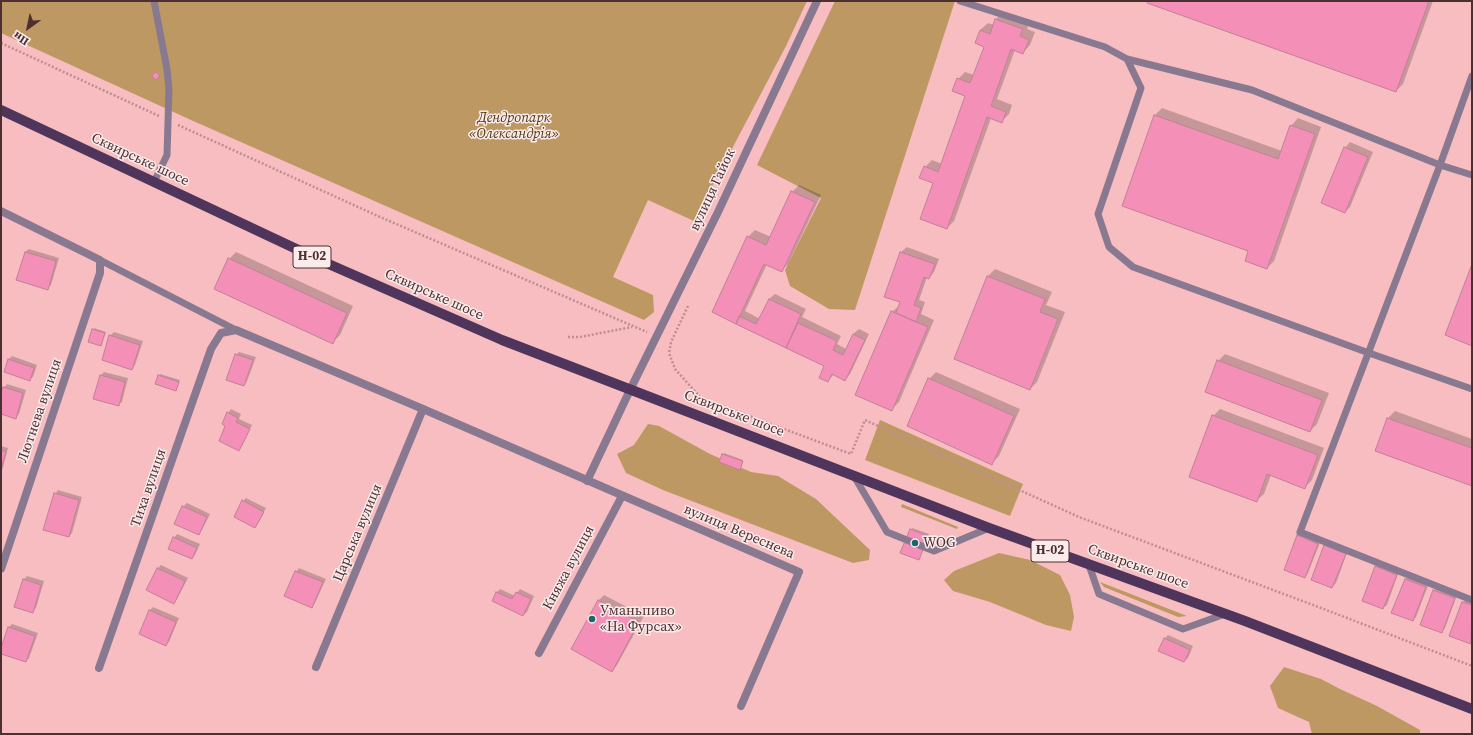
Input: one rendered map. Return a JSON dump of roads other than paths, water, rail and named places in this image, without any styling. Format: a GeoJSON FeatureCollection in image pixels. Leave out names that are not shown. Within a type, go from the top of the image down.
{"type":"FeatureCollection","features":[{"type":"Feature","properties":{"kind":"main road","name":"Сквирське шосе"},"geometry":{"type":"LineString","coordinates":[[1,110],[324,262],[502,340],[989,528],[1224,614],[1472,710]]}},
{"type":"Feature","properties":{"kind":"street","name":"вулиця Гайок"},"geometry":{"type":"LineString","coordinates":[[587,480],[718,212],[817,1]]}},
{"type":"Feature","properties":{"kind":"street"},"geometry":{"type":"LineString","coordinates":[[1,211],[100,260]]}},
{"type":"Feature","properties":{"kind":"street","name":"Лютнева вулиця"},"geometry":{"type":"LineString","coordinates":[[1,569],[100,273],[100,260]]}},
{"type":"Feature","properties":{"kind":"street"},"geometry":{"type":"LineString","coordinates":[[236,330],[423,409],[622,496]]}},
{"type":"Feature","properties":{"kind":"street","name":"Тиха вулиця"},"geometry":{"type":"LineString","coordinates":[[99,668],[211,349],[220,333],[236,330]]}},
{"type":"Feature","properties":{"kind":"street","name":"Царська вулиця"},"geometry":{"type":"LineString","coordinates":[[316,667],[423,409]]}},
{"type":"Feature","properties":{"kind":"street","name":"Княжа вулиця"},"geometry":{"type":"LineString","coordinates":[[539,653],[622,496]]}},
{"type":"Feature","properties":{"kind":"street","name":"вулиця Вереснева"},"geometry":{"type":"LineString","coordinates":[[622,496],[799,572],[740,706]]}},
{"type":"Feature","properties":{"kind":"lane"},"geometry":{"type":"LineString","coordinates":[[154,1],[167,69],[169,89],[167,155],[154,182]]}},
{"type":"Feature","properties":{"kind":"lane"},"geometry":{"type":"LineString","coordinates":[[960,1],[1105,47],[1127,59],[1252,90],[1440,165],[1472,175]]}},
{"type":"Feature","properties":{"kind":"lane"},"geometry":{"type":"LineString","coordinates":[[1127,59],[1141,88],[1098,214],[1109,247],[1133,267],[1368,353],[1472,389]]}},
{"type":"Feature","properties":{"kind":"lane"},"geometry":{"type":"LineString","coordinates":[[1472,76],[1440,165],[1300,532],[1472,600]]}},
{"type":"Feature","properties":{"kind":"lane"},"geometry":{"type":"LineString","coordinates":[[100,260],[236,330]]}},
{"type":"Feature","properties":{"kind":"lane"},"geometry":{"type":"LineString","coordinates":[[854,475],[887,532],[929,549],[934,550],[989,528]]}},
{"type":"Feature","properties":{"kind":"lane"},"geometry":{"type":"LineString","coordinates":[[1089,565],[1099,594],[1183,629],[1224,614]]}},
{"type":"Feature","properties":{"kind":"place","name":"WOG"},"geometry":{"type":"Point","coordinates":[915,543]}},
{"type":"Feature","properties":{"kind":"place","name":"Уманьпиво «На Фурсах»"},"geometry":{"type":"Point","coordinates":[592,619]}},
{"type":"Feature","properties":{"kind":"park label","name":"Дендропарк «Олександрія»"},"geometry":{"type":"Point","coordinates":[514,126]}}]}
